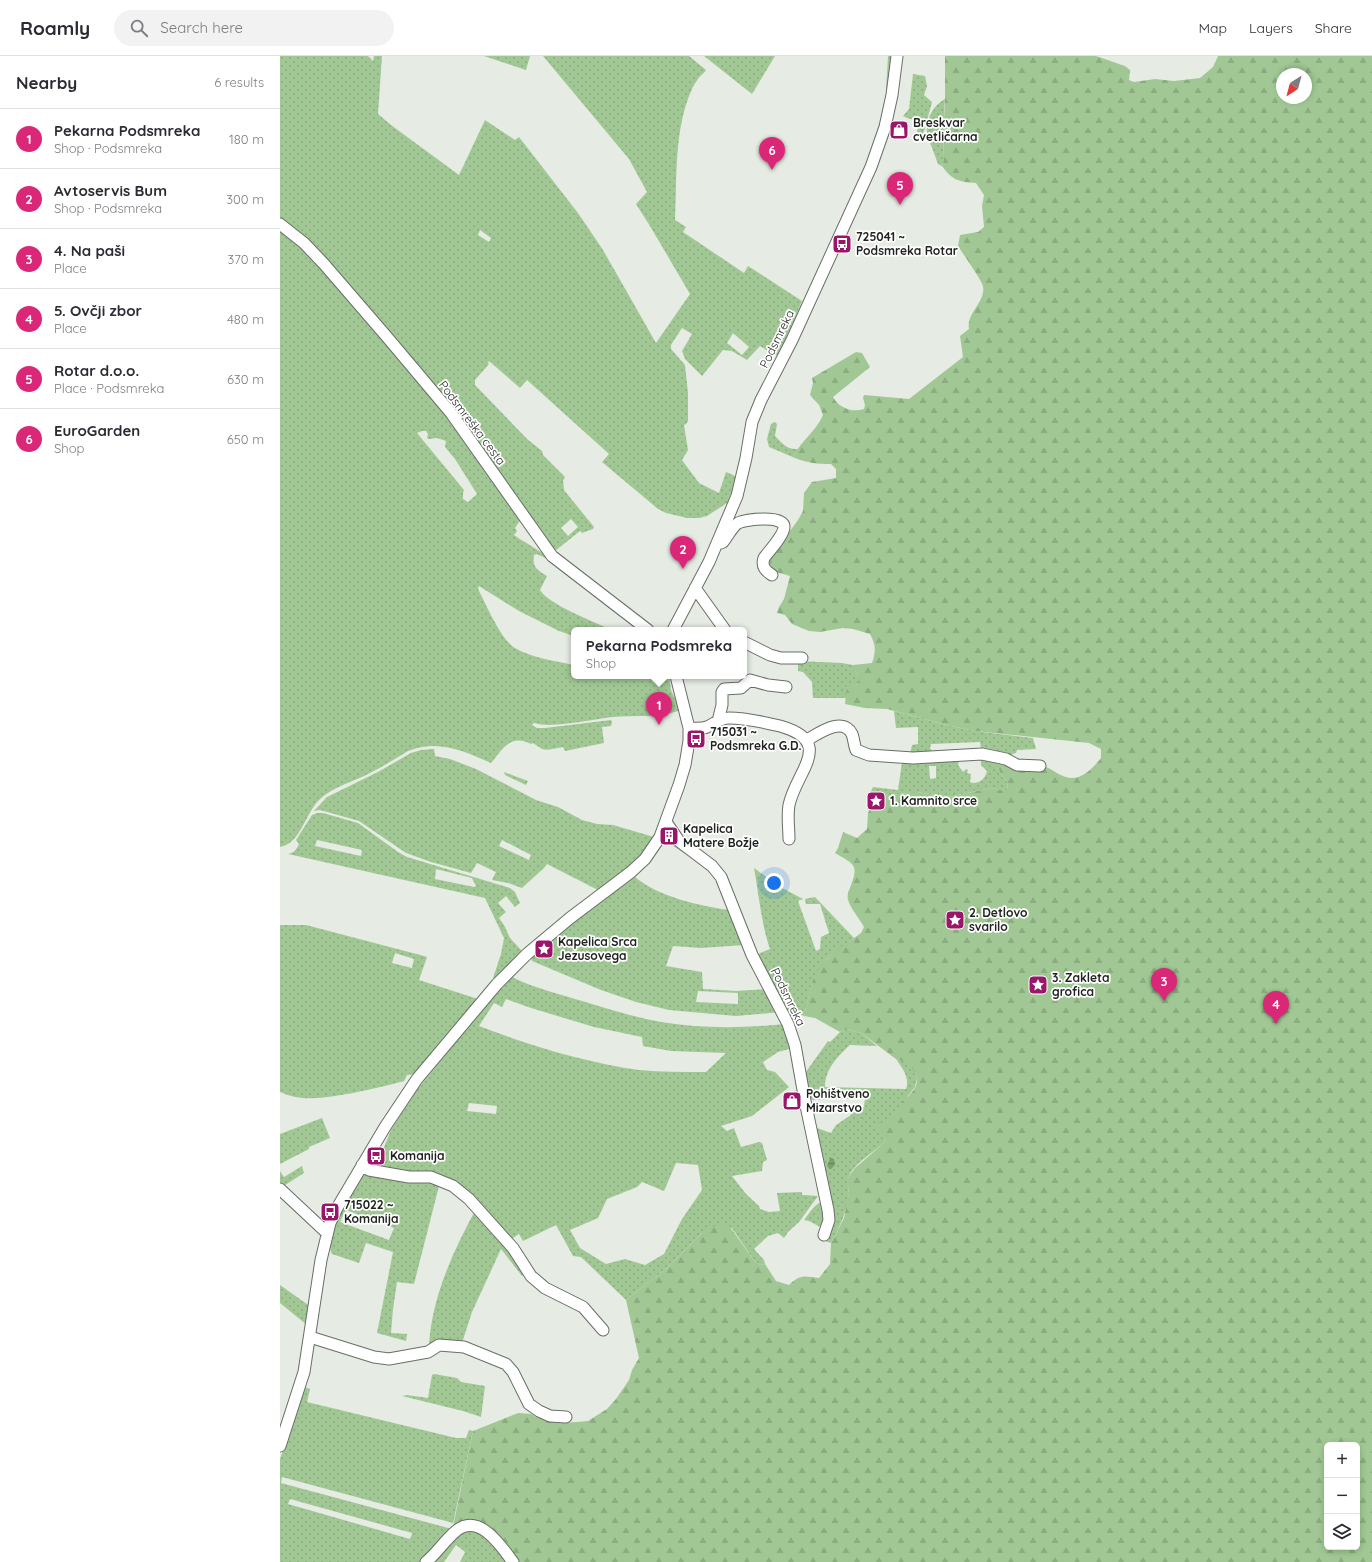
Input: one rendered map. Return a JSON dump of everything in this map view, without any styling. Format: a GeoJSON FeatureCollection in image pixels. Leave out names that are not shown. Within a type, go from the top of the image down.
{"type":"FeatureCollection","features":[{"type":"Feature","properties":{"kind":"street","name":"Podsmreka"},"geometry":{"type":"LineString","coordinates":[[675,627],[717,544],[736,496],[746,458],[755,412],[792,340],[871,167],[885,127],[892,95],[897,56]]}},
{"type":"Feature","properties":{"kind":"street","name":"Podsmreška cesta"},"geometry":{"type":"LineString","coordinates":[[280,224],[304,243],[324,264],[441,401],[552,556],[644,627]]}},
{"type":"Feature","properties":{"kind":"street"},"geometry":{"type":"LineString","coordinates":[[717,544],[723,542],[736,524],[742,521],[751,519],[779,520],[783,523],[784,527],[782,533],[763,562],[764,568],[772,575]]}},
{"type":"Feature","properties":{"kind":"street"},"geometry":{"type":"LineString","coordinates":[[695,588],[723,627]]}},
{"type":"Feature","properties":{"kind":"street"},"geometry":{"type":"LineString","coordinates":[[747,644],[770,655],[782,658],[802,658]]}},
{"type":"Feature","properties":{"kind":"street"},"geometry":{"type":"LineString","coordinates":[[280,1446],[304,1372],[321,1260],[327,1233],[337,1208],[385,1127],[417,1080],[497,984],[527,954],[570,918],[631,872],[645,859],[660,837],[685,764],[689,741],[688,728],[677,679]]}},
{"type":"Feature","properties":{"kind":"street"},"geometry":{"type":"LineString","coordinates":[[718,720],[722,705],[722,692],[724,689],[741,688],[750,680],[768,685],[786,687]]}},
{"type":"Feature","properties":{"kind":"street"},"geometry":{"type":"LineString","coordinates":[[688,728],[707,727],[718,720],[733,718],[762,722],[789,729],[801,734],[807,740],[809,746],[809,757],[789,804],[789,839]]}},
{"type":"Feature","properties":{"kind":"street"},"geometry":{"type":"LineString","coordinates":[[807,740],[823,731],[836,726],[843,726],[849,729],[853,736],[856,750],[869,755],[913,758],[982,754],[1006,759],[1017,764],[1040,766]]}},
{"type":"Feature","properties":{"kind":"street","name":"Podsmreka"},"geometry":{"type":"LineString","coordinates":[[666,822],[679,841],[712,866],[721,877],[752,955],[788,1024],[795,1045],[828,1210],[829,1220],[824,1235]]}},
{"type":"Feature","properties":{"kind":"street"},"geometry":{"type":"LineString","coordinates":[[362,1165],[369,1170],[409,1177],[431,1178],[453,1186],[469,1199],[512,1248],[531,1276],[545,1288],[583,1307],[603,1330]]}},
{"type":"Feature","properties":{"kind":"street"},"geometry":{"type":"LineString","coordinates":[[280,1189],[327,1233]]}},
{"type":"Feature","properties":{"kind":"street"},"geometry":{"type":"LineString","coordinates":[[310,1337],[374,1357],[389,1359],[428,1352],[439,1345],[464,1347],[506,1364],[513,1372],[529,1404],[540,1412],[550,1416],[566,1417]]}},
{"type":"Feature","properties":{"kind":"street"},"geometry":{"type":"LineString","coordinates":[[426,1562],[457,1530],[466,1527],[478,1526],[496,1539],[513,1562]]}},
{"type":"Feature","properties":{"kind":"green space"},"geometry":{"type":"Polygon","coordinates":[[[280,56],[368,56],[373,61],[374,56],[382,56],[378,114],[459,175],[485,120],[515,140],[519,137],[578,213],[603,250],[656,343],[690,294],[636,204],[647,192],[629,159],[543,56],[689,56],[706,70],[692,88],[682,120],[679,137],[675,220],[686,227],[683,232],[744,273],[748,266],[802,301],[779,356],[760,346],[747,360],[732,351],[723,350],[702,376],[685,359],[682,351],[692,334],[682,328],[671,345],[671,349],[685,365],[688,393],[688,421],[684,425],[688,450],[682,460],[699,483],[719,493],[726,472],[737,478],[727,503],[707,516],[699,518],[687,518],[666,513],[658,509],[602,462],[609,454],[527,380],[520,388],[489,361],[489,364],[475,380],[475,385],[527,439],[542,451],[543,455],[565,477],[563,481],[564,490],[594,527],[593,529],[582,533],[580,531],[555,551],[476,443],[280,220],[280,56]],[[480,230],[478,235],[489,242],[491,238],[480,230]],[[733,333],[727,343],[742,355],[749,347],[733,333]],[[571,519],[561,528],[568,536],[578,527],[571,519]]]}},
{"type":"Feature","properties":{"kind":"green space"},"geometry":{"type":"Polygon","coordinates":[[[484,56],[530,56],[526,70],[484,56]]]}},
{"type":"Feature","properties":{"kind":"green space"},"geometry":{"type":"Polygon","coordinates":[[[704,56],[775,56],[752,94],[704,56]]]}},
{"type":"Feature","properties":{"kind":"green space"},"geometry":{"type":"Polygon","coordinates":[[[888,56],[893,56],[888,90],[886,90],[888,56]]]}},
{"type":"Feature","properties":{"kind":"green space"},"geometry":{"type":"Polygon","coordinates":[[[945,56],[1096,56],[1125,66],[1130,70],[1129,80],[1134,82],[1155,79],[1174,81],[1200,78],[1213,67],[1218,56],[1372,56],[1372,1562],[517,1562],[489,1531],[452,1531],[473,1431],[518,1413],[531,1414],[536,1417],[566,1423],[588,1421],[607,1409],[629,1380],[632,1370],[639,1358],[626,1300],[667,1268],[702,1233],[720,1223],[728,1224],[755,1262],[761,1265],[765,1264],[776,1281],[789,1285],[799,1277],[819,1278],[830,1264],[831,1243],[844,1218],[849,1192],[847,1181],[849,1176],[855,1168],[885,1142],[884,1138],[874,1129],[873,1126],[876,1123],[881,1123],[888,1119],[897,1110],[902,1102],[911,1094],[917,1083],[915,1073],[909,1065],[896,1059],[861,1033],[847,1029],[840,1032],[815,1018],[804,1016],[812,983],[820,967],[840,948],[861,933],[864,927],[851,907],[848,898],[848,892],[854,874],[853,866],[847,860],[835,853],[843,832],[857,838],[867,829],[868,813],[874,800],[870,793],[882,796],[917,792],[948,797],[991,788],[1006,791],[1008,785],[999,771],[997,762],[1043,766],[1063,776],[1076,778],[1086,773],[1101,758],[1101,749],[1089,743],[975,731],[946,725],[887,709],[865,708],[845,704],[847,684],[849,682],[856,686],[859,682],[857,673],[853,669],[853,665],[872,663],[875,648],[870,634],[843,628],[820,632],[809,631],[792,624],[785,615],[777,613],[784,599],[790,576],[775,571],[769,563],[773,554],[803,511],[804,493],[812,482],[836,478],[836,469],[831,464],[804,461],[795,458],[794,455],[817,426],[823,415],[819,405],[810,395],[813,383],[812,378],[856,352],[862,353],[870,367],[833,397],[842,407],[846,409],[859,410],[864,409],[864,395],[909,399],[963,357],[960,336],[969,329],[970,318],[982,297],[983,286],[976,272],[958,246],[960,235],[978,232],[984,227],[982,206],[984,195],[976,183],[956,179],[942,166],[944,159],[943,131],[945,105],[945,56]]]}},
{"type":"Feature","properties":{"kind":"green space"},"geometry":{"type":"Polygon","coordinates":[[[913,74],[925,76],[927,86],[924,95],[932,102],[923,135],[917,132],[919,121],[903,116],[909,109],[913,74]]]}},
{"type":"Feature","properties":{"kind":"green space"},"geometry":{"type":"Polygon","coordinates":[[[945,99],[943,131],[944,159],[942,166],[938,164],[928,137],[927,126],[933,110],[945,99]]]}},
{"type":"Feature","properties":{"kind":"green space"},"geometry":{"type":"Polygon","coordinates":[[[280,226],[300,242],[449,415],[522,520],[515,528],[517,531],[514,535],[555,563],[537,554],[534,555],[536,568],[547,576],[540,590],[545,596],[562,607],[604,627],[571,627],[571,635],[559,631],[519,611],[479,586],[478,589],[504,638],[515,648],[529,654],[544,659],[571,664],[571,679],[669,679],[671,690],[679,708],[678,711],[662,715],[613,717],[551,725],[534,723],[532,725],[537,728],[545,728],[611,720],[612,722],[611,726],[602,727],[604,743],[565,751],[563,747],[544,750],[533,743],[531,744],[517,740],[507,744],[491,763],[471,754],[441,746],[430,746],[408,751],[324,796],[314,806],[298,834],[287,844],[280,847],[280,226]],[[426,431],[417,433],[464,490],[463,499],[468,502],[477,494],[455,459],[445,447],[446,441],[437,438],[429,439],[427,438],[428,434],[426,431]]]}},
{"type":"Feature","properties":{"kind":"green space"},"geometry":{"type":"Polygon","coordinates":[[[775,422],[777,424],[775,436],[788,447],[798,449],[794,455],[795,458],[769,447],[767,439],[771,424],[775,422]]]}},
{"type":"Feature","properties":{"kind":"green space"},"geometry":{"type":"Polygon","coordinates":[[[798,661],[853,665],[853,669],[857,673],[860,682],[856,686],[847,684],[846,698],[813,698],[812,682],[803,672],[798,671],[798,661]]]}},
{"type":"Feature","properties":{"kind":"green space"},"geometry":{"type":"Polygon","coordinates":[[[894,711],[975,731],[1033,738],[1036,749],[1017,750],[1016,753],[1004,757],[910,755],[912,745],[918,744],[918,727],[896,728],[894,711]],[[980,742],[931,744],[930,748],[932,751],[981,749],[980,742]]]}},
{"type":"Feature","properties":{"kind":"green space"},"geometry":{"type":"Polygon","coordinates":[[[434,749],[435,756],[450,759],[476,769],[536,800],[558,807],[582,820],[597,824],[613,825],[654,837],[645,853],[638,860],[598,890],[547,864],[522,888],[508,883],[492,880],[496,872],[477,863],[471,873],[431,862],[406,853],[359,821],[320,810],[314,811],[327,797],[378,772],[411,753],[421,750],[434,749]],[[502,840],[499,846],[529,860],[531,855],[502,840]]]}},
{"type":"Feature","properties":{"kind":"green space"},"geometry":{"type":"Polygon","coordinates":[[[984,756],[997,762],[999,771],[1008,785],[1006,791],[991,788],[948,797],[917,792],[882,796],[870,793],[873,787],[898,790],[902,763],[906,759],[960,758],[958,765],[963,772],[966,769],[968,770],[967,773],[971,774],[970,782],[973,783],[982,780],[986,774],[987,771],[981,765],[981,760],[984,756]],[[929,766],[930,779],[936,778],[936,766],[929,766]]]}},
{"type":"Feature","properties":{"kind":"green space"},"geometry":{"type":"Polygon","coordinates":[[[504,772],[528,781],[526,785],[505,775],[504,772]]]}},
{"type":"Feature","properties":{"kind":"green space"},"geometry":{"type":"Polygon","coordinates":[[[323,813],[358,823],[407,857],[510,888],[515,892],[520,903],[515,907],[506,896],[498,903],[506,912],[499,918],[510,938],[522,951],[496,978],[493,978],[501,954],[504,938],[485,898],[288,854],[294,852],[297,848],[299,844],[296,840],[312,815],[323,813]],[[317,840],[315,846],[361,856],[362,850],[317,840]],[[436,869],[435,879],[474,887],[476,886],[472,878],[436,869]]]}},
{"type":"Feature","properties":{"kind":"green space"},"geometry":{"type":"Polygon","coordinates":[[[671,838],[710,870],[665,840],[671,838]]]}},
{"type":"Feature","properties":{"kind":"green space"},"geometry":{"type":"Polygon","coordinates":[[[754,868],[780,887],[803,899],[798,901],[816,951],[820,949],[821,937],[829,933],[820,904],[806,904],[805,899],[815,897],[854,938],[827,959],[812,983],[804,1016],[783,1008],[756,958],[760,953],[770,949],[762,919],[754,868]]]}},
{"type":"Feature","properties":{"kind":"green space"},"geometry":{"type":"Polygon","coordinates":[[[634,876],[654,889],[678,899],[729,910],[744,945],[701,948],[673,946],[666,966],[702,972],[703,989],[736,991],[768,989],[780,1012],[736,1016],[669,1010],[636,1002],[601,990],[532,961],[531,958],[561,931],[634,876]],[[698,991],[696,1002],[738,1004],[738,993],[698,991]]]}},
{"type":"Feature","properties":{"kind":"green space"},"geometry":{"type":"Polygon","coordinates":[[[280,925],[306,925],[427,957],[419,980],[478,999],[418,1071],[407,1075],[404,1081],[353,1093],[316,1098],[298,1097],[280,1092],[280,925]],[[395,953],[392,963],[412,968],[414,959],[395,953]]]}},
{"type":"Feature","properties":{"kind":"green space"},"geometry":{"type":"Polygon","coordinates":[[[512,977],[556,993],[621,1013],[661,1022],[692,1026],[724,1027],[786,1024],[793,1048],[778,1052],[763,1062],[767,1070],[775,1072],[789,1087],[752,1116],[721,1126],[727,1131],[734,1128],[741,1147],[759,1142],[762,1143],[767,1160],[763,1162],[762,1171],[732,1176],[760,1209],[769,1212],[780,1211],[777,1193],[802,1192],[802,1195],[818,1196],[799,1222],[784,1238],[778,1233],[768,1236],[754,1249],[764,1260],[765,1264],[761,1265],[755,1262],[732,1228],[702,1233],[667,1268],[626,1300],[581,1257],[573,1256],[556,1225],[523,1241],[519,1234],[509,1241],[459,1187],[375,1166],[375,1163],[382,1152],[391,1130],[417,1090],[473,1021],[512,977]],[[506,999],[502,1007],[494,1003],[479,1026],[538,1047],[598,1063],[639,1070],[664,1072],[706,1072],[726,1053],[671,1051],[643,1046],[642,1037],[594,1027],[506,999]],[[469,1103],[467,1111],[496,1114],[497,1106],[469,1103]],[[676,1163],[664,1191],[642,1182],[637,1187],[607,1199],[598,1218],[570,1230],[580,1248],[606,1264],[625,1259],[645,1265],[664,1254],[682,1219],[702,1190],[698,1165],[676,1163]]]}},
{"type":"Feature","properties":{"kind":"green space"},"geometry":{"type":"Polygon","coordinates":[[[847,1029],[861,1033],[877,1046],[850,1045],[833,1063],[827,1074],[825,1087],[906,1089],[906,1077],[903,1069],[896,1059],[902,1060],[909,1064],[914,1070],[917,1078],[915,1087],[891,1117],[884,1123],[876,1123],[879,1133],[884,1138],[885,1142],[860,1162],[849,1176],[849,1194],[846,1208],[831,1243],[825,1241],[831,1221],[814,1127],[831,1133],[836,1125],[851,1115],[849,1108],[864,1107],[865,1098],[807,1100],[803,1076],[828,1041],[830,1042],[840,1032],[847,1029]]]}},
{"type":"Feature","properties":{"kind":"green space"},"geometry":{"type":"Polygon","coordinates":[[[322,1118],[330,1138],[309,1147],[309,1149],[280,1164],[280,1134],[322,1118]]]}},
{"type":"Feature","properties":{"kind":"green space"},"geometry":{"type":"Polygon","coordinates":[[[302,1166],[304,1173],[282,1187],[280,1185],[280,1171],[284,1177],[302,1166]]]}},
{"type":"Feature","properties":{"kind":"green space"},"geometry":{"type":"Polygon","coordinates":[[[363,1174],[432,1181],[439,1186],[414,1284],[397,1282],[391,1333],[407,1334],[406,1341],[377,1333],[393,1252],[366,1243],[359,1263],[332,1254],[330,1245],[331,1235],[335,1224],[363,1174]],[[346,1210],[340,1222],[389,1240],[394,1228],[346,1210]]]}},
{"type":"Feature","properties":{"kind":"green space"},"geometry":{"type":"Polygon","coordinates":[[[822,1202],[824,1229],[804,1220],[814,1207],[822,1202]]]}},
{"type":"Feature","properties":{"kind":"green space"},"geometry":{"type":"Polygon","coordinates":[[[476,1209],[527,1269],[522,1276],[501,1249],[472,1312],[462,1343],[429,1347],[434,1311],[439,1293],[459,1242],[476,1209]]]}},
{"type":"Feature","properties":{"kind":"green space"},"geometry":{"type":"Polygon","coordinates":[[[280,1285],[311,1307],[307,1325],[280,1303],[280,1285]]]}},
{"type":"Feature","properties":{"kind":"green space"},"geometry":{"type":"Polygon","coordinates":[[[434,1374],[457,1378],[461,1382],[485,1386],[481,1417],[402,1396],[407,1395],[428,1398],[432,1375],[434,1374]]]}},
{"type":"Feature","properties":{"kind":"green space"},"geometry":{"type":"Polygon","coordinates":[[[305,1387],[310,1389],[307,1402],[456,1438],[466,1438],[469,1430],[473,1431],[453,1523],[282,1477],[281,1483],[452,1529],[423,1562],[280,1562],[280,1459],[305,1387]],[[290,1499],[288,1504],[410,1539],[412,1533],[290,1499]]]}},
{"type":"Feature","properties":{"kind":"green space"},"geometry":{"type":"Polygon","coordinates":[[[478,1528],[512,1562],[460,1562],[465,1552],[456,1545],[444,1562],[429,1562],[461,1532],[478,1528]]]}},
{"type":"Feature","properties":{"kind":"shaded area"},"geometry":{"type":"Polygon","coordinates":[[[830,1158],[834,1159],[835,1165],[830,1169],[827,1166],[830,1158]]]}},
{"type":"Feature","properties":{"kind":"place","name":"Breskvar cvetličarna"},"geometry":{"type":"Point","coordinates":[899,130]}},
{"type":"Feature","properties":{"kind":"place","name":"EuroGarden"},"geometry":{"type":"Point","coordinates":[772,170]}},
{"type":"Feature","properties":{"kind":"place","name":"Rotar d.o.o."},"geometry":{"type":"Point","coordinates":[900,205]}},
{"type":"Feature","properties":{"kind":"place","name":"725041 ~ Podsmreka Rotar"},"geometry":{"type":"Point","coordinates":[842,244]}},
{"type":"Feature","properties":{"kind":"place","name":"Avtoservis Bum"},"geometry":{"type":"Point","coordinates":[683,569]}},
{"type":"Feature","properties":{"kind":"place","name":"Pekarna Podsmreka"},"geometry":{"type":"Point","coordinates":[659,725]}},
{"type":"Feature","properties":{"kind":"place","name":"715031 ~ Podsmreka G.D."},"geometry":{"type":"Point","coordinates":[696,739]}},
{"type":"Feature","properties":{"kind":"place","name":"1. Kamnito srce"},"geometry":{"type":"Point","coordinates":[876,801]}},
{"type":"Feature","properties":{"kind":"place","name":"Kapelica Matere Božje"},"geometry":{"type":"Point","coordinates":[669,836]}},
{"type":"Feature","properties":{"kind":"place","name":"2. Detlovo svarilo"},"geometry":{"type":"Point","coordinates":[955,920]}},
{"type":"Feature","properties":{"kind":"place","name":"Kapelica Srca Jezusovega"},"geometry":{"type":"Point","coordinates":[544,949]}},
{"type":"Feature","properties":{"kind":"place","name":"3. Zakleta grofica"},"geometry":{"type":"Point","coordinates":[1038,985]}},
{"type":"Feature","properties":{"kind":"place","name":"4. Na paši"},"geometry":{"type":"Point","coordinates":[1164,1001]}},
{"type":"Feature","properties":{"kind":"place","name":"5. Ovčji zbor"},"geometry":{"type":"Point","coordinates":[1276,1024]}},
{"type":"Feature","properties":{"kind":"place","name":"Pohištveno Mizarstvo"},"geometry":{"type":"Point","coordinates":[792,1101]}},
{"type":"Feature","properties":{"kind":"place","name":"Komanija"},"geometry":{"type":"Point","coordinates":[376,1156]}},
{"type":"Feature","properties":{"kind":"place","name":"715022 ~ Komanija"},"geometry":{"type":"Point","coordinates":[330,1212]}}]}
